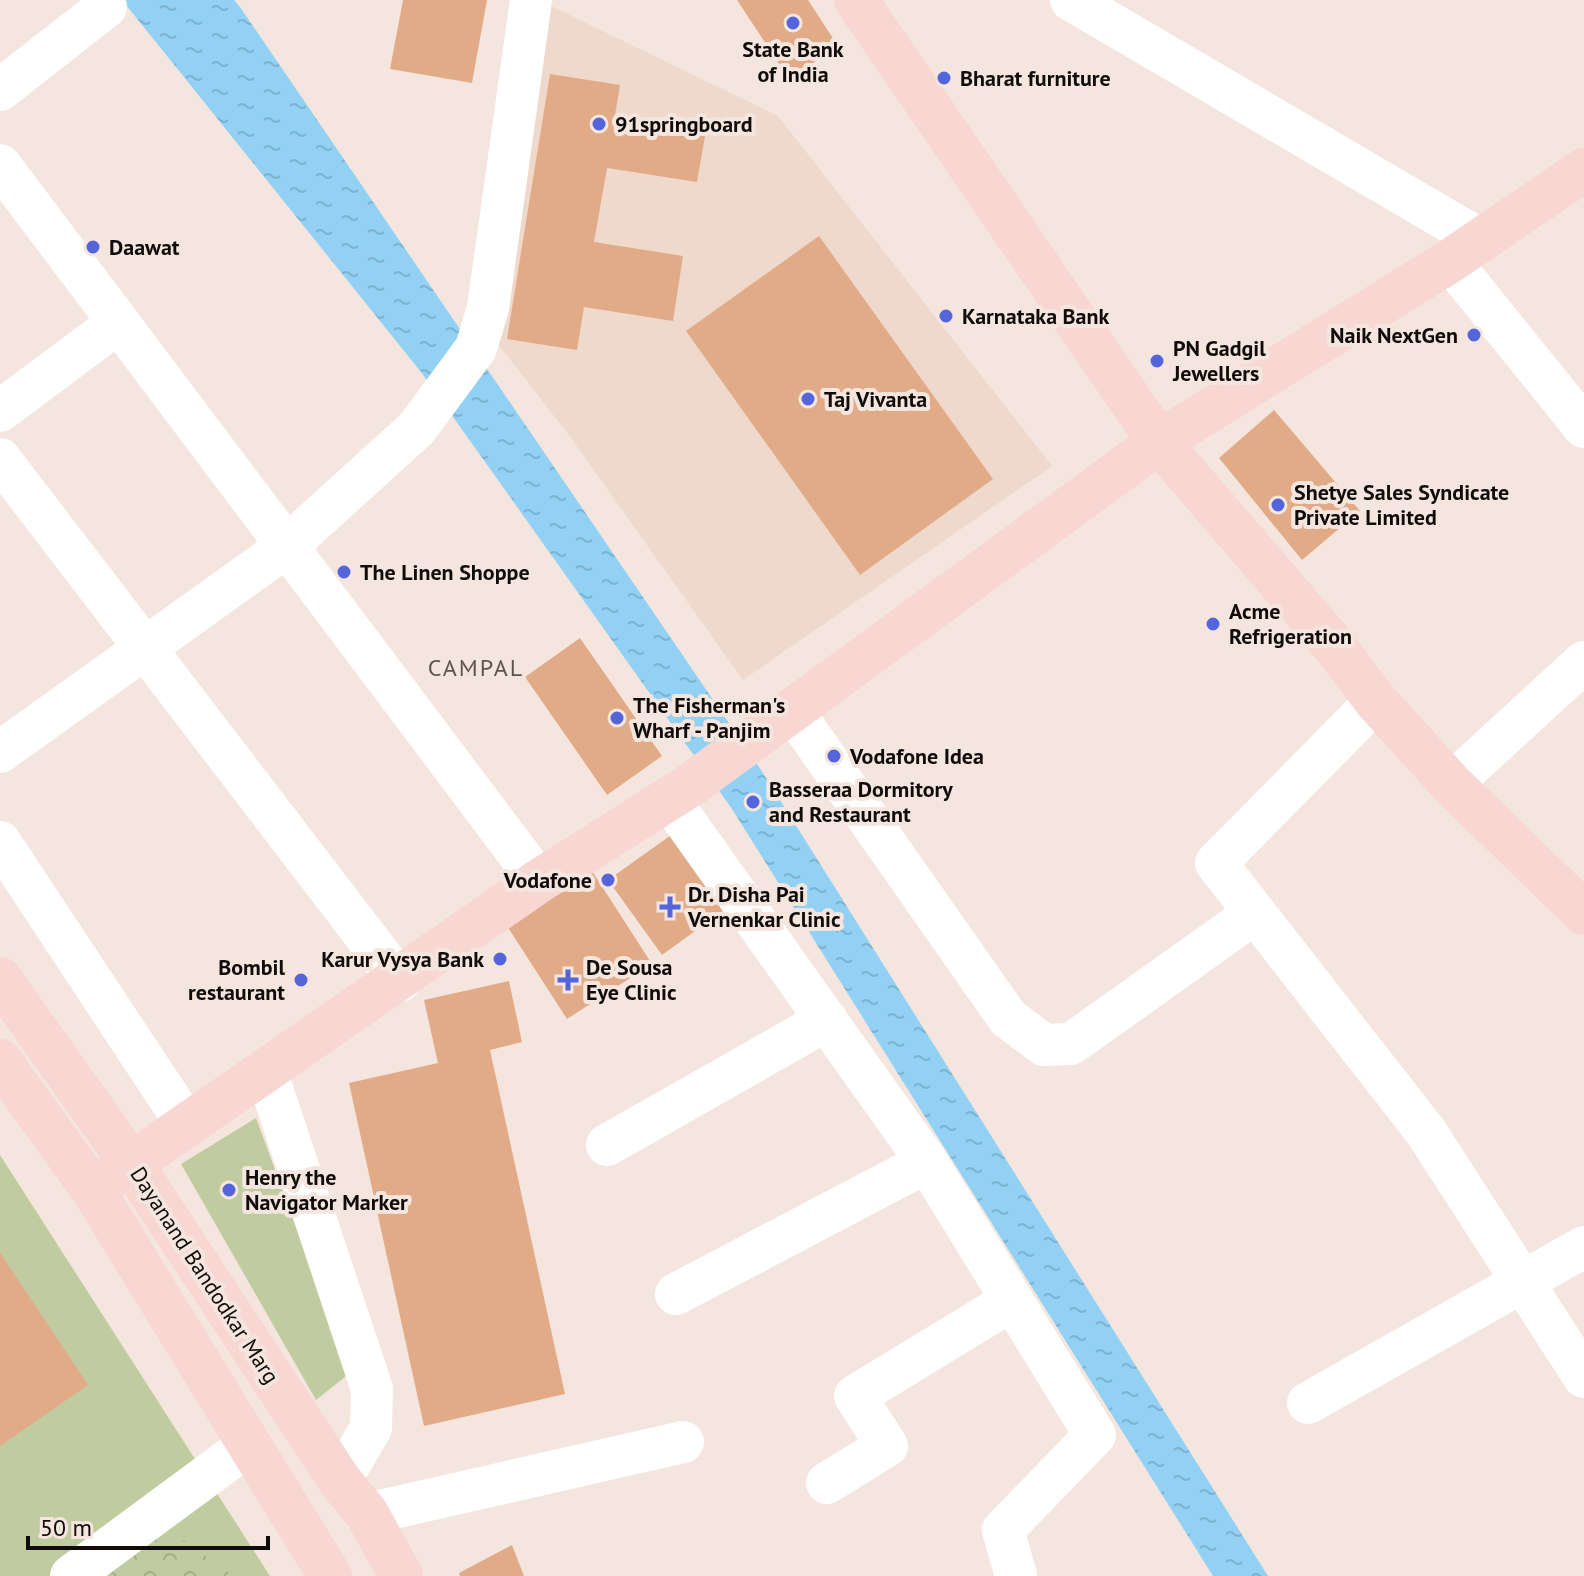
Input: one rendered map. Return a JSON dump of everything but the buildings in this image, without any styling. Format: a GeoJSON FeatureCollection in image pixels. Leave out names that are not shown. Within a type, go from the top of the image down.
{"type":"FeatureCollection","features":[{"type":"Feature","properties":{"kind":"main road"},"geometry":{"type":"LineString","coordinates":[[856,0],[1159,442],[1331,642],[1376,701],[1451,784],[1584,913]]}},
{"type":"Feature","properties":{"kind":"main road"},"geometry":{"type":"LineString","coordinates":[[93,1190],[400,981],[539,881],[679,792],[1159,442],[1466,251],[1584,170]]}},
{"type":"Feature","properties":{"kind":"main road","name":"Dayanand Bandodkar Marg"},"geometry":{"type":"LineString","coordinates":[[0,979],[131,1163],[354,1498],[401,1576]]}},
{"type":"Feature","properties":{"kind":"main road"},"geometry":{"type":"LineString","coordinates":[[0,1061],[93,1190],[330,1576]]}},
{"type":"Feature","properties":{"kind":"street"},"geometry":{"type":"LineString","coordinates":[[0,752],[286,547],[417,428],[476,348],[488,308],[531,0]]}},
{"type":"Feature","properties":{"kind":"street"},"geometry":{"type":"LineString","coordinates":[[1071,0],[1466,251],[1584,427]]}},
{"type":"Feature","properties":{"kind":"street"},"geometry":{"type":"LineString","coordinates":[[0,90],[106,7]]}},
{"type":"Feature","properties":{"kind":"street"},"geometry":{"type":"LineString","coordinates":[[0,165],[539,881]]}},
{"type":"Feature","properties":{"kind":"street"},"geometry":{"type":"LineString","coordinates":[[0,411],[118,323]]}},
{"type":"Feature","properties":{"kind":"street"},"geometry":{"type":"LineString","coordinates":[[0,459],[144,651],[400,981]]}},
{"type":"Feature","properties":{"kind":"street"},"geometry":{"type":"LineString","coordinates":[[1451,784],[1574,684]]}},
{"type":"Feature","properties":{"kind":"street"},"geometry":{"type":"LineString","coordinates":[[1376,701],[1216,863],[1426,1132],[1584,1377]]}},
{"type":"Feature","properties":{"kind":"street"},"geometry":{"type":"LineString","coordinates":[[779,719],[1008,1018],[1044,1045],[1071,1044],[1255,913]]}},
{"type":"Feature","properties":{"kind":"street"},"geometry":{"type":"LineString","coordinates":[[679,792],[827,1020],[927,1162],[1095,1435],[1003,1530],[1016,1576]]}},
{"type":"Feature","properties":{"kind":"street"},"geometry":{"type":"LineString","coordinates":[[0,842],[187,1125]]}},
{"type":"Feature","properties":{"kind":"street"},"geometry":{"type":"LineString","coordinates":[[607,1145],[827,1020]]}},
{"type":"Feature","properties":{"kind":"street"},"geometry":{"type":"LineString","coordinates":[[266,1071],[372,1389],[371,1428],[354,1498],[683,1442]]}},
{"type":"Feature","properties":{"kind":"street"},"geometry":{"type":"LineString","coordinates":[[676,1294],[927,1162]]}},
{"type":"Feature","properties":{"kind":"street"},"geometry":{"type":"LineString","coordinates":[[1308,1403],[1584,1247]]}},
{"type":"Feature","properties":{"kind":"street"},"geometry":{"type":"LineString","coordinates":[[827,1483],[887,1446],[855,1396],[1011,1301]]}},
{"type":"Feature","properties":{"kind":"street"},"geometry":{"type":"LineString","coordinates":[[71,1576],[250,1444]]}},
{"type":"Feature","properties":{"kind":"shaded area","name":"Taj Vivanta"},"geometry":{"type":"Polygon","coordinates":[[[549,5],[778,116],[1052,466],[743,680],[568,434],[498,344],[549,5]]]}},
{"type":"Feature","properties":{"kind":"green space"},"geometry":{"type":"Polygon","coordinates":[[[256,1118],[350,1373],[316,1400],[181,1164],[256,1118]]]}},
{"type":"Feature","properties":{"kind":"green space"},"geometry":{"type":"Polygon","coordinates":[[[0,1155],[270,1576],[0,1576],[0,1155]]]}},
{"type":"Feature","properties":{"kind":"green space"},"geometry":{"type":"Polygon","coordinates":[[[161,1524],[231,1574],[232,1576],[94,1576],[161,1524]]]}},
{"type":"Feature","properties":{"kind":"water"},"geometry":{"type":"Polygon","coordinates":[[[122,0],[234,0],[240,7],[761,770],[1268,1576],[1213,1576],[732,809],[421,372],[122,0]]]}},
{"type":"Feature","properties":{"kind":"place","name":"State Bank of India"},"geometry":{"type":"Point","coordinates":[793,23]}},
{"type":"Feature","properties":{"kind":"place","name":"Bharat furniture"},"geometry":{"type":"Point","coordinates":[944,78]}},
{"type":"Feature","properties":{"kind":"place","name":"91springboard"},"geometry":{"type":"Point","coordinates":[599,124]}},
{"type":"Feature","properties":{"kind":"place","name":"Daawat"},"geometry":{"type":"Point","coordinates":[93,247]}},
{"type":"Feature","properties":{"kind":"place","name":"Karnataka Bank"},"geometry":{"type":"Point","coordinates":[946,316]}},
{"type":"Feature","properties":{"kind":"place","name":"Naik NextGen"},"geometry":{"type":"Point","coordinates":[1474,335]}},
{"type":"Feature","properties":{"kind":"place","name":"PN Gadgil Jewellers"},"geometry":{"type":"Point","coordinates":[1157,361]}},
{"type":"Feature","properties":{"kind":"place","name":"Taj Vivanta"},"geometry":{"type":"Point","coordinates":[808,399]}},
{"type":"Feature","properties":{"kind":"place","name":"Shetye Sales Syndicate Private Limited"},"geometry":{"type":"Point","coordinates":[1278,505]}},
{"type":"Feature","properties":{"kind":"place","name":"The Linen Shoppe"},"geometry":{"type":"Point","coordinates":[344,572]}},
{"type":"Feature","properties":{"kind":"place","name":"Acme Refrigeration"},"geometry":{"type":"Point","coordinates":[1213,624]}},
{"type":"Feature","properties":{"kind":"place","name":"The Fisherman's Wharf - Panjim"},"geometry":{"type":"Point","coordinates":[617,718]}},
{"type":"Feature","properties":{"kind":"place","name":"Vodafone Idea"},"geometry":{"type":"Point","coordinates":[834,756]}},
{"type":"Feature","properties":{"kind":"place","name":"Basseraa Dormitory and Restaurant"},"geometry":{"type":"Point","coordinates":[753,802]}},
{"type":"Feature","properties":{"kind":"place","name":"Vodafone"},"geometry":{"type":"Point","coordinates":[608,880]}},
{"type":"Feature","properties":{"kind":"place","name":"Dr. Disha Pai Vernenkar Clinic"},"geometry":{"type":"Point","coordinates":[670,907]}},
{"type":"Feature","properties":{"kind":"place","name":"Karur Vysya Bank"},"geometry":{"type":"Point","coordinates":[500,959]}},
{"type":"Feature","properties":{"kind":"place","name":"Bombil restaurant"},"geometry":{"type":"Point","coordinates":[301,980]}},
{"type":"Feature","properties":{"kind":"place","name":"De Sousa Eye Clinic"},"geometry":{"type":"Point","coordinates":[568,980]}},
{"type":"Feature","properties":{"kind":"place","name":"Henry the Navigator Marker"},"geometry":{"type":"Point","coordinates":[229,1190]}},
{"type":"Feature","properties":{"kind":"district","name":"CAMPAL"},"geometry":{"type":"Point","coordinates":[476,667]}}]}
